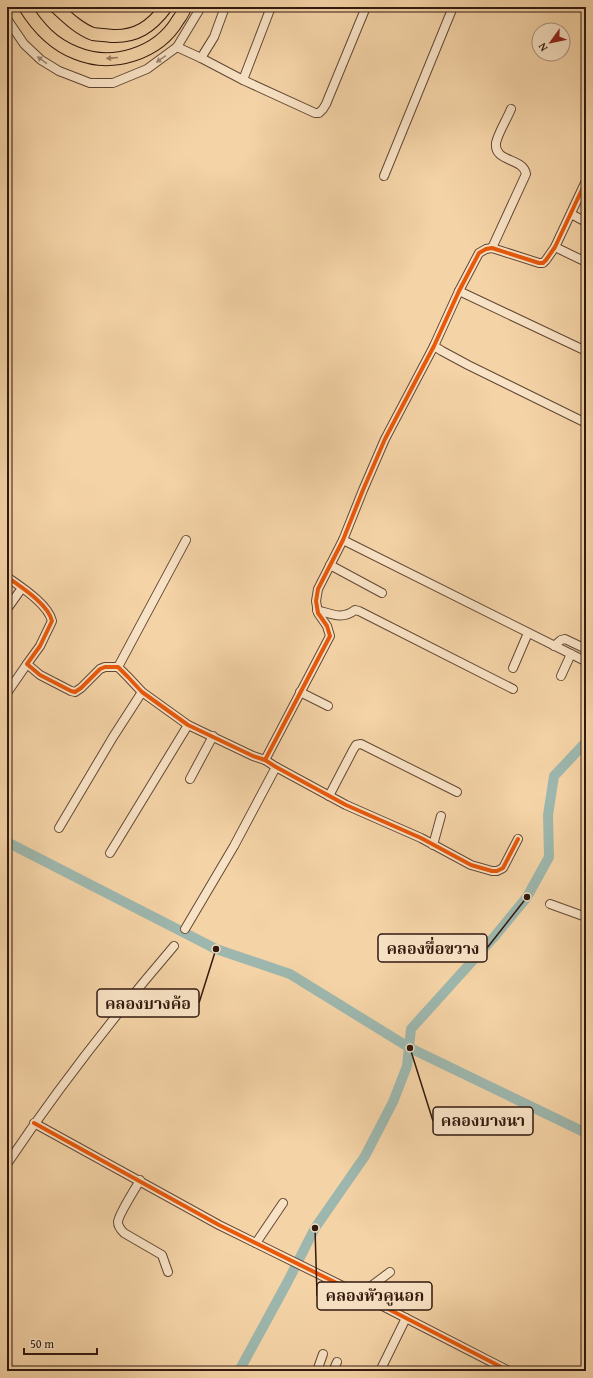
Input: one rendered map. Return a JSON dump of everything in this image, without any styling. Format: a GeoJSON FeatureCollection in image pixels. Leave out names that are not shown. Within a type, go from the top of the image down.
{"type":"FeatureCollection","features":[{"type":"Feature","properties":{"kind":"main road"},"geometry":{"type":"LineString","coordinates":[[25,7],[48,37],[75,53],[86,57],[113,58],[134,55],[157,44],[175,25],[185,7]]}},
{"type":"Feature","properties":{"kind":"main road"},"geometry":{"type":"LineString","coordinates":[[56,7],[66,17],[94,34],[116,36],[138,33],[156,19],[166,7]]}},
{"type":"Feature","properties":{"kind":"street"},"geometry":{"type":"LineString","coordinates":[[7,19],[24,44],[41,60],[59,72],[90,83],[113,83],[146,69],[177,48],[201,7]]}},
{"type":"Feature","properties":{"kind":"street"},"geometry":{"type":"LineString","coordinates":[[201,58],[214,37],[225,7]]}},
{"type":"Feature","properties":{"kind":"street"},"geometry":{"type":"LineString","coordinates":[[243,80],[271,7]]}},
{"type":"Feature","properties":{"kind":"street"},"geometry":{"type":"LineString","coordinates":[[177,48],[315,113],[319,113],[326,104],[366,7]]}},
{"type":"Feature","properties":{"kind":"street"},"geometry":{"type":"LineString","coordinates":[[384,176],[453,7]]}},
{"type":"Feature","properties":{"kind":"street"},"geometry":{"type":"LineString","coordinates":[[492,248],[526,174],[523,166],[518,162],[502,156],[498,153],[497,149],[496,143],[498,137],[511,109]]}},
{"type":"Feature","properties":{"kind":"street"},"geometry":{"type":"LineString","coordinates":[[265,760],[330,636],[327,626],[317,610],[316,601],[318,589],[343,540],[362,490],[385,439],[434,346],[459,291],[479,253],[486,249],[492,248],[542,263],[546,260],[555,246],[586,181]]}},
{"type":"Feature","properties":{"kind":"street"},"geometry":{"type":"LineString","coordinates":[[571,214],[586,222]]}},
{"type":"Feature","properties":{"kind":"street"},"geometry":{"type":"LineString","coordinates":[[555,246],[586,262]]}},
{"type":"Feature","properties":{"kind":"street"},"geometry":{"type":"LineString","coordinates":[[459,291],[586,351]]}},
{"type":"Feature","properties":{"kind":"street"},"geometry":{"type":"LineString","coordinates":[[434,346],[468,365],[586,423]]}},
{"type":"Feature","properties":{"kind":"street"},"geometry":{"type":"LineString","coordinates":[[118,667],[186,540]]}},
{"type":"Feature","properties":{"kind":"street"},"geometry":{"type":"LineString","coordinates":[[343,540],[585,661]]}},
{"type":"Feature","properties":{"kind":"street"},"geometry":{"type":"LineString","coordinates":[[330,565],[382,593]]}},
{"type":"Feature","properties":{"kind":"street"},"geometry":{"type":"LineString","coordinates":[[7,577],[45,607],[51,615],[52,621],[40,646],[7,693]]}},
{"type":"Feature","properties":{"kind":"street"},"geometry":{"type":"LineString","coordinates":[[7,609],[22,588]]}},
{"type":"Feature","properties":{"kind":"street"},"geometry":{"type":"LineString","coordinates":[[317,610],[341,616],[350,614],[355,610],[359,611],[513,689]]}},
{"type":"Feature","properties":{"kind":"street"},"geometry":{"type":"LineString","coordinates":[[513,668],[528,633]]}},
{"type":"Feature","properties":{"kind":"street"},"geometry":{"type":"LineString","coordinates":[[554,646],[561,640],[565,639],[586,649]]}},
{"type":"Feature","properties":{"kind":"street"},"geometry":{"type":"LineString","coordinates":[[561,676],[571,654]]}},
{"type":"Feature","properties":{"kind":"street"},"geometry":{"type":"LineString","coordinates":[[27,664],[40,675],[75,692],[100,669],[105,667],[118,667],[142,692],[188,725],[253,756],[265,760],[329,796],[433,844],[480,869],[496,871],[503,868],[518,838]]}},
{"type":"Feature","properties":{"kind":"street"},"geometry":{"type":"LineString","coordinates":[[59,828],[113,737],[142,692]]}},
{"type":"Feature","properties":{"kind":"street"},"geometry":{"type":"LineString","coordinates":[[300,692],[328,706]]}},
{"type":"Feature","properties":{"kind":"street"},"geometry":{"type":"LineString","coordinates":[[110,853],[188,725]]}},
{"type":"Feature","properties":{"kind":"street"},"geometry":{"type":"LineString","coordinates":[[190,779],[213,736]]}},
{"type":"Feature","properties":{"kind":"street"},"geometry":{"type":"LineString","coordinates":[[329,796],[356,745],[361,744],[457,792]]}},
{"type":"Feature","properties":{"kind":"street"},"geometry":{"type":"LineString","coordinates":[[185,929],[234,846],[276,767]]}},
{"type":"Feature","properties":{"kind":"street"},"geometry":{"type":"LineString","coordinates":[[433,844],[441,816]]}},
{"type":"Feature","properties":{"kind":"street"},"geometry":{"type":"LineString","coordinates":[[550,904],[586,917]]}},
{"type":"Feature","properties":{"kind":"street"},"geometry":{"type":"LineString","coordinates":[[7,1164],[34,1123],[174,946]]}},
{"type":"Feature","properties":{"kind":"street"},"geometry":{"type":"LineString","coordinates":[[34,1123],[202,1215],[509,1371]]}},
{"type":"Feature","properties":{"kind":"street"},"geometry":{"type":"LineString","coordinates":[[140,1180],[120,1217],[118,1224],[119,1228],[124,1233],[162,1256],[168,1272]]}},
{"type":"Feature","properties":{"kind":"street"},"geometry":{"type":"LineString","coordinates":[[256,1243],[283,1203]]}},
{"type":"Feature","properties":{"kind":"street"},"geometry":{"type":"LineString","coordinates":[[363,1296],[370,1287],[390,1272]]}},
{"type":"Feature","properties":{"kind":"street"},"geometry":{"type":"LineString","coordinates":[[380,1371],[406,1318]]}},
{"type":"Feature","properties":{"kind":"street"},"geometry":{"type":"LineString","coordinates":[[317,1371],[324,1354]]}},
{"type":"Feature","properties":{"kind":"street"},"geometry":{"type":"LineString","coordinates":[[334,1371],[338,1362]]}},
{"type":"Feature","properties":{"kind":"street"},"geometry":{"type":"LineString","coordinates":[[7,1369],[12,1371]]}},
{"type":"Feature","properties":{"kind":"waterway"},"geometry":{"type":"LineString","coordinates":[[239,1371],[315,1228],[365,1156],[393,1102],[407,1066],[411,1029],[495,936],[527,897],[549,857],[548,815],[554,776],[586,742]]}},
{"type":"Feature","properties":{"kind":"waterway"},"geometry":{"type":"LineString","coordinates":[[7,842],[216,949],[290,974],[410,1048],[586,1133]]}},
{"type":"Feature","properties":{"kind":"cycle path"},"geometry":{"type":"LineString","coordinates":[[265,760],[330,636],[327,626],[318,613],[316,601],[318,589],[343,540],[385,439],[434,346],[459,291],[479,253],[486,249],[492,248],[543,263],[555,247],[586,181]]}},
{"type":"Feature","properties":{"kind":"cycle path"},"geometry":{"type":"LineString","coordinates":[[7,577],[40,602],[52,621],[40,646],[27,664],[40,675],[71,691],[75,692],[81,688],[100,669],[105,667],[118,667],[142,692],[188,725],[253,756],[265,760],[346,805],[421,838],[471,865],[492,871],[497,871],[503,868],[518,839]]}},
{"type":"Feature","properties":{"kind":"cycle path"},"geometry":{"type":"LineString","coordinates":[[34,1123],[219,1225],[363,1296],[509,1371]]}},
{"type":"Feature","properties":{"kind":"place","name":"คลองขื่อขวาง"},"geometry":{"type":"Point","coordinates":[527,897]}},
{"type":"Feature","properties":{"kind":"place","name":"คลองบางค้อ"},"geometry":{"type":"Point","coordinates":[216,949]}},
{"type":"Feature","properties":{"kind":"place","name":"คลองบางนา"},"geometry":{"type":"Point","coordinates":[410,1048]}},
{"type":"Feature","properties":{"kind":"place","name":"คลองหัวคูนอก"},"geometry":{"type":"Point","coordinates":[315,1228]}}]}
